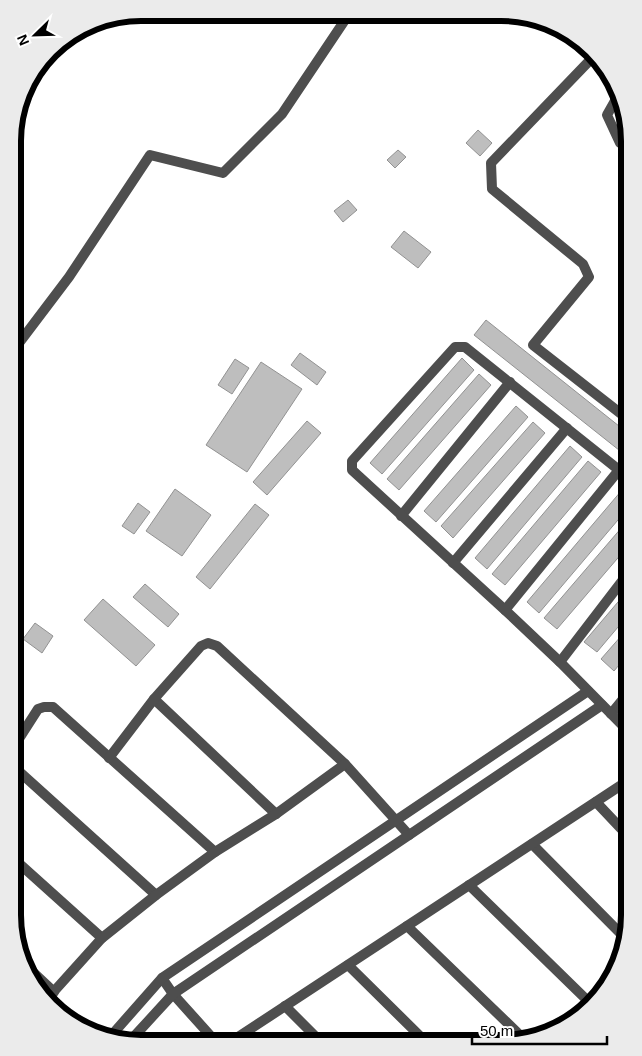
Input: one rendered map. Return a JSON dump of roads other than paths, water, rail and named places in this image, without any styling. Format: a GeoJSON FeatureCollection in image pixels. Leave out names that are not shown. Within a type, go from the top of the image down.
{"type":"FeatureCollection","features":[{"type":"Feature","properties":{"kind":"street"},"geometry":{"type":"LineString","coordinates":[[21,340],[69,276],[150,155],[222,173],[282,114],[344,21]]}},
{"type":"Feature","properties":{"kind":"street"},"geometry":{"type":"LineString","coordinates":[[590,60],[491,163],[492,189],[583,264],[589,277],[533,345],[621,413]]}},
{"type":"Feature","properties":{"kind":"street"},"geometry":{"type":"LineString","coordinates":[[614,103],[607,115],[621,143]]}},
{"type":"Feature","properties":{"kind":"street"},"geometry":{"type":"LineString","coordinates":[[505,610],[619,470],[465,346],[455,347],[352,461],[352,470],[505,610],[620,723]]}},
{"type":"Feature","properties":{"kind":"street"},"geometry":{"type":"LineString","coordinates":[[401,516],[510,382]]}},
{"type":"Feature","properties":{"kind":"street"},"geometry":{"type":"LineString","coordinates":[[453,563],[567,428]]}},
{"type":"Feature","properties":{"kind":"street"},"geometry":{"type":"LineString","coordinates":[[560,662],[620,583]]}},
{"type":"Feature","properties":{"kind":"street"},"geometry":{"type":"LineString","coordinates":[[109,758],[154,699],[201,646],[208,643],[217,646],[345,764],[409,835]]}},
{"type":"Feature","properties":{"kind":"street"},"geometry":{"type":"LineString","coordinates":[[114,1032],[162,978],[588,690]]}},
{"type":"Feature","properties":{"kind":"street"},"geometry":{"type":"LineString","coordinates":[[154,699],[276,814]]}},
{"type":"Feature","properties":{"kind":"street"},"geometry":{"type":"LineString","coordinates":[[611,714],[620,703]]}},
{"type":"Feature","properties":{"kind":"street"},"geometry":{"type":"LineString","coordinates":[[136,1035],[173,994],[602,705]]}},
{"type":"Feature","properties":{"kind":"street"},"geometry":{"type":"LineString","coordinates":[[21,736],[38,709],[53,707],[215,852]]}},
{"type":"Feature","properties":{"kind":"street"},"geometry":{"type":"LineString","coordinates":[[51,995],[102,938],[156,895],[215,852],[276,814],[345,764]]}},
{"type":"Feature","properties":{"kind":"street"},"geometry":{"type":"LineString","coordinates":[[21,773],[156,895]]}},
{"type":"Feature","properties":{"kind":"street"},"geometry":{"type":"LineString","coordinates":[[241,1035],[620,786]]}},
{"type":"Feature","properties":{"kind":"street"},"geometry":{"type":"LineString","coordinates":[[596,802],[620,828]]}},
{"type":"Feature","properties":{"kind":"street"},"geometry":{"type":"LineString","coordinates":[[532,844],[619,932]]}},
{"type":"Feature","properties":{"kind":"street"},"geometry":{"type":"LineString","coordinates":[[21,865],[102,938]]}},
{"type":"Feature","properties":{"kind":"street"},"geometry":{"type":"LineString","coordinates":[[469,885],[586,1000]]}},
{"type":"Feature","properties":{"kind":"street"},"geometry":{"type":"LineString","coordinates":[[407,926],[518,1034]]}},
{"type":"Feature","properties":{"kind":"street"},"geometry":{"type":"LineString","coordinates":[[348,965],[419,1035]]}},
{"type":"Feature","properties":{"kind":"street"},"geometry":{"type":"LineString","coordinates":[[162,978],[173,994],[210,1035]]}},
{"type":"Feature","properties":{"kind":"street"},"geometry":{"type":"LineString","coordinates":[[285,1006],[314,1035]]}}]}
